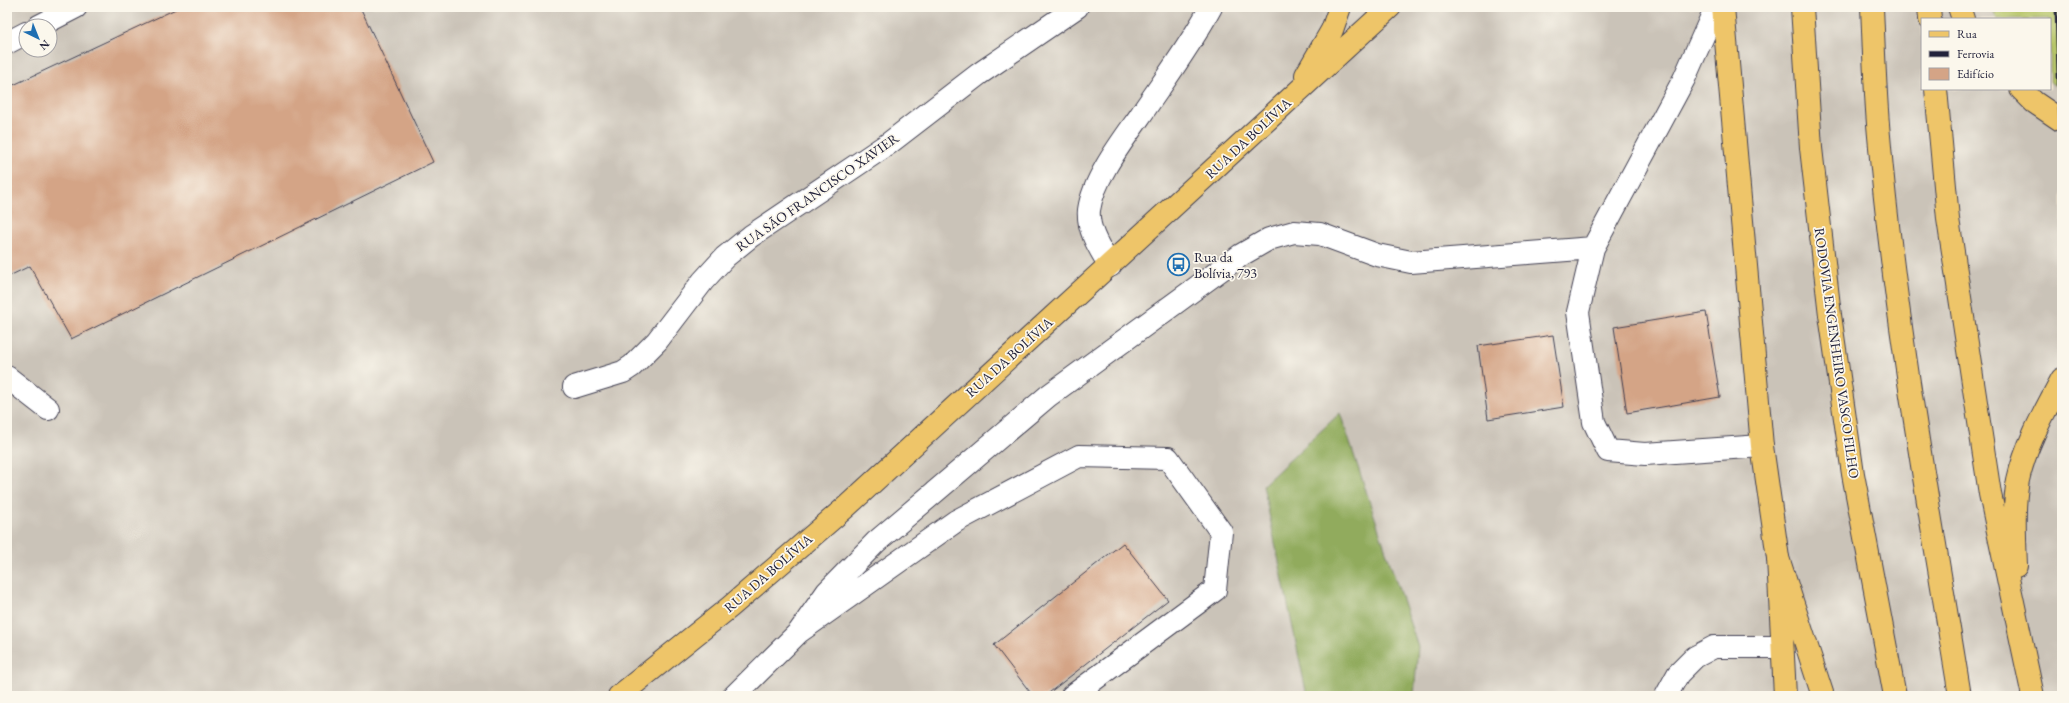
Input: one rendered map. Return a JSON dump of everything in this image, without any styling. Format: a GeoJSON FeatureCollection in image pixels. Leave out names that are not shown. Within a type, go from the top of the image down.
{"type":"FeatureCollection","features":[{"type":"Feature","properties":{"kind":"main road"},"geometry":{"type":"LineString","coordinates":[[1283,106],[1313,66],[1332,30],[1340,7]]}},
{"type":"Feature","properties":{"kind":"main road","name":"RUA DA BOLÍVIA"},"geometry":{"type":"LineString","coordinates":[[619,696],[730,606],[846,507],[1110,266],[1390,7]]}},
{"type":"Feature","properties":{"kind":"main road"},"geometry":{"type":"LineString","coordinates":[[1723,7],[1762,446],[1778,558],[1785,696]]}},
{"type":"Feature","properties":{"kind":"main road","name":"RODOVIA ENGENHEIRO VASCO FILHO"},"geometry":{"type":"LineString","coordinates":[[1802,7],[1811,148],[1830,315],[1853,474],[1895,696]]}},
{"type":"Feature","properties":{"kind":"main road"},"geometry":{"type":"LineString","coordinates":[[1872,7],[1879,135],[1906,361],[1960,696]]}},
{"type":"Feature","properties":{"kind":"main road"},"geometry":{"type":"LineString","coordinates":[[1929,7],[1930,18]]}},
{"type":"Feature","properties":{"kind":"main road"},"geometry":{"type":"LineString","coordinates":[[1959,7],[1964,18]]}},
{"type":"Feature","properties":{"kind":"main road"},"geometry":{"type":"LineString","coordinates":[[1936,90],[1948,219],[1990,494],[2031,687]]}},
{"type":"Feature","properties":{"kind":"main road"},"geometry":{"type":"LineString","coordinates":[[2021,90],[2034,102],[2062,121]]}},
{"type":"Feature","properties":{"kind":"main road"},"geometry":{"type":"LineString","coordinates":[[2031,687],[2016,570],[2015,533],[2018,480],[2028,446],[2040,419],[2062,379]]}},
{"type":"Feature","properties":{"kind":"main road"},"geometry":{"type":"LineString","coordinates":[[1778,558],[1823,696]]}},
{"type":"Feature","properties":{"kind":"street"},"geometry":{"type":"LineString","coordinates":[[55,18],[76,7]]}},
{"type":"Feature","properties":{"kind":"street","name":"RUA SÃO FRANCISCO XAVIER"},"geometry":{"type":"LineString","coordinates":[[574,387],[623,372],[632,366],[657,341],[703,281],[725,257],[751,236],[888,144],[979,74],[1077,7]]}},
{"type":"Feature","properties":{"kind":"street"},"geometry":{"type":"LineString","coordinates":[[1110,266],[1091,231],[1089,210],[1095,188],[1121,143],[1198,32],[1211,7]]}},
{"type":"Feature","properties":{"kind":"street"},"geometry":{"type":"LineString","coordinates":[[1716,7],[1684,79],[1593,248],[1578,312],[1594,422],[1608,451],[1645,454],[1762,446]]}},
{"type":"Feature","properties":{"kind":"street"},"geometry":{"type":"LineString","coordinates":[[7,43],[18,37]]}},
{"type":"Feature","properties":{"kind":"street"},"geometry":{"type":"LineString","coordinates":[[799,632],[827,592],[876,542],[1048,396],[1241,255],[1269,239],[1294,232],[1320,234],[1377,255],[1411,262],[1593,248]]}},
{"type":"Feature","properties":{"kind":"street"},"geometry":{"type":"LineString","coordinates":[[7,377],[48,408]]}},
{"type":"Feature","properties":{"kind":"street"},"geometry":{"type":"LineString","coordinates":[[734,696],[799,632],[956,521],[1079,456],[1168,458],[1221,532],[1215,590],[1072,696]]}},
{"type":"Feature","properties":{"kind":"street"},"geometry":{"type":"LineString","coordinates":[[1666,696],[1678,674],[1695,657],[1714,647],[1782,647]]}},
{"type":"Feature","properties":{"kind":"shaded area"},"geometry":{"type":"Polygon","coordinates":[[[7,7],[2062,7],[2062,696],[7,696],[7,7]]]}},
{"type":"Feature","properties":{"kind":"green space"},"geometry":{"type":"Polygon","coordinates":[[[1992,7],[2062,7],[2062,90],[2051,83],[2051,18],[1997,18],[1992,7]]]}},
{"type":"Feature","properties":{"kind":"green space"},"geometry":{"type":"Polygon","coordinates":[[[1340,413],[1418,647],[1414,696],[1307,696],[1263,485],[1340,413]]]}},
{"type":"Feature","properties":{"kind":"building"},"geometry":{"type":"Polygon","coordinates":[[[180,7],[360,7],[433,162],[71,339],[30,266],[7,277],[7,88],[180,7]]]}},
{"type":"Feature","properties":{"kind":"building"},"geometry":{"type":"Polygon","coordinates":[[[1706,312],[1720,397],[1627,413],[1614,327],[1706,312]]]}},
{"type":"Feature","properties":{"kind":"building"},"geometry":{"type":"Polygon","coordinates":[[[1553,335],[1564,407],[1488,419],[1478,346],[1553,335]]]}},
{"type":"Feature","properties":{"kind":"building"},"geometry":{"type":"Polygon","coordinates":[[[1123,543],[1168,600],[1045,696],[1033,696],[994,645],[1123,543]]]}},
{"type":"Feature","properties":{"kind":"railway"},"geometry":{"type":"LineString","coordinates":[[2056,7],[2062,199]]}},
{"type":"Feature","properties":{"kind":"place","name":"Rua da Bolívia, 793"},"geometry":{"type":"Point","coordinates":[1179,265]}}]}
